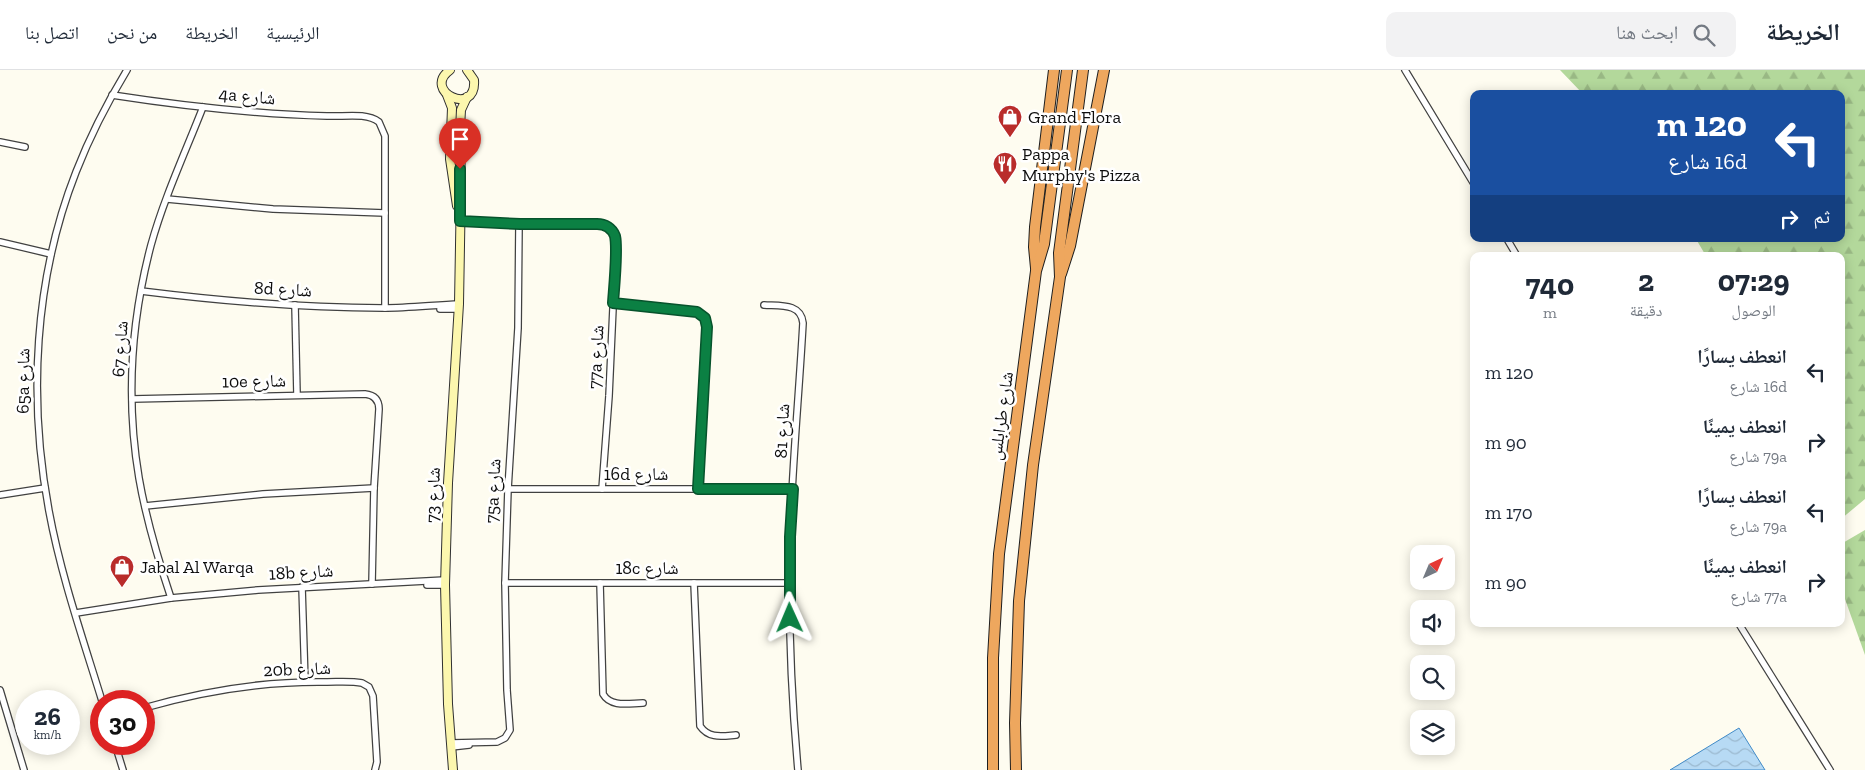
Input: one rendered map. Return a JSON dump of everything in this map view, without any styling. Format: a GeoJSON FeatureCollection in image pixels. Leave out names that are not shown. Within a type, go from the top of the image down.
{"type":"FeatureCollection","features":[{"type":"Feature","properties":{"kind":"highway"},"geometry":{"type":"LineString","coordinates":[[1036,271],[1034,237],[1054,70]]}},
{"type":"Feature","properties":{"kind":"highway","name":"شارع طرابلس"},"geometry":{"type":"LineString","coordinates":[[993,770],[993,658],[1000,554],[1036,271],[1044,244],[1067,70]]}},
{"type":"Feature","properties":{"kind":"highway"},"geometry":{"type":"LineString","coordinates":[[1060,277],[1059,253],[1083,70]]}},
{"type":"Feature","properties":{"kind":"highway"},"geometry":{"type":"LineString","coordinates":[[1016,770],[1016,648],[1022,562],[1042,401],[1060,277],[1070,246],[1104,70]]}},
{"type":"Feature","properties":{"kind":"street","name":"65a شارع"},"geometry":{"type":"LineString","coordinates":[[99,690],[57,547],[45,488],[38,418],[38,363],[42,309],[51,254],[76,172],[99,120],[127,70]]}},
{"type":"Feature","properties":{"kind":"street"},"geometry":{"type":"LineString","coordinates":[[1406,70],[1470,177]]}},
{"type":"Feature","properties":{"kind":"street","name":"شارع 73"},"geometry":{"type":"LineString","coordinates":[[448,71],[442,81],[452,108],[450,158],[460,223]]}},
{"type":"Feature","properties":{"kind":"street","name":"شارع 73"},"geometry":{"type":"LineString","coordinates":[[452,770],[445,583],[448,483],[459,307],[460,123],[463,105],[473,90],[474,85],[474,80],[468,71]]}},
{"type":"Feature","properties":{"kind":"street","name":"4a شارع"},"geometry":{"type":"LineString","coordinates":[[112,95],[203,108],[277,114],[366,117],[379,122],[385,136],[385,213]]}},
{"type":"Feature","properties":{"kind":"street"},"geometry":{"type":"LineString","coordinates":[[447,95],[457,100],[467,97]]}},
{"type":"Feature","properties":{"kind":"street","name":"شارع 67"},"geometry":{"type":"LineString","coordinates":[[171,598],[145,506],[135,453],[132,398],[133,345],[141,291],[151,245],[203,108]]}},
{"type":"Feature","properties":{"kind":"street"},"geometry":{"type":"LineString","coordinates":[[0,142],[25,148]]}},
{"type":"Feature","properties":{"kind":"street"},"geometry":{"type":"LineString","coordinates":[[167,199],[273,209],[385,213],[385,308]]}},
{"type":"Feature","properties":{"kind":"street"},"geometry":{"type":"LineString","coordinates":[[460,223],[520,224]]}},
{"type":"Feature","properties":{"kind":"street","name":"77a شارع"},"geometry":{"type":"LineString","coordinates":[[520,224],[597,224],[609,228],[615,237],[609,396],[602,489]]}},
{"type":"Feature","properties":{"kind":"street","name":"75a شارع"},"geometry":{"type":"LineString","coordinates":[[451,745],[501,741],[510,730],[507,690],[505,583],[508,488],[518,328],[520,224]]}},
{"type":"Feature","properties":{"kind":"street"},"geometry":{"type":"LineString","coordinates":[[0,242],[51,254]]}},
{"type":"Feature","properties":{"kind":"street","name":"8d شارع"},"geometry":{"type":"LineString","coordinates":[[141,291],[219,300],[295,305],[385,308],[459,307]]}},
{"type":"Feature","properties":{"kind":"street"},"geometry":{"type":"LineString","coordinates":[[613,303],[697,312],[705,318],[707,327],[698,489]]}},
{"type":"Feature","properties":{"kind":"street"},"geometry":{"type":"LineString","coordinates":[[295,305],[297,395]]}},
{"type":"Feature","properties":{"kind":"street","name":"شارع 81"},"geometry":{"type":"LineString","coordinates":[[764,305],[794,308],[798,310],[803,319],[789,583],[792,687],[798,770]]}},
{"type":"Feature","properties":{"kind":"street","name":"10e شارع"},"geometry":{"type":"LineString","coordinates":[[132,398],[365,394],[376,398],[380,409],[374,488]]}},
{"type":"Feature","properties":{"kind":"street"},"geometry":{"type":"LineString","coordinates":[[0,495],[45,488]]}},
{"type":"Feature","properties":{"kind":"street"},"geometry":{"type":"LineString","coordinates":[[145,506],[263,494],[374,488],[372,584]]}},
{"type":"Feature","properties":{"kind":"street","name":"16d شارع"},"geometry":{"type":"LineString","coordinates":[[508,488],[793,489]]}},
{"type":"Feature","properties":{"kind":"street","name":"18b شارع"},"geometry":{"type":"LineString","coordinates":[[76,613],[171,598],[302,586],[445,583]]}},
{"type":"Feature","properties":{"kind":"street","name":"18c شارع"},"geometry":{"type":"LineString","coordinates":[[505,583],[789,583]]}},
{"type":"Feature","properties":{"kind":"street"},"geometry":{"type":"LineString","coordinates":[[600,583],[603,694],[613,703],[643,703]]}},
{"type":"Feature","properties":{"kind":"street"},"geometry":{"type":"LineString","coordinates":[[694,583],[700,726],[712,736],[736,735]]}},
{"type":"Feature","properties":{"kind":"street"},"geometry":{"type":"LineString","coordinates":[[302,586],[306,682]]}},
{"type":"Feature","properties":{"kind":"street"},"geometry":{"type":"LineString","coordinates":[[1741,627],[1830,770]]}},
{"type":"Feature","properties":{"kind":"street","name":"20b شارع"},"geometry":{"type":"LineString","coordinates":[[155,705],[212,692],[270,684],[306,682],[359,682],[366,684],[371,689],[373,696],[377,758],[374,770]]}},
{"type":"Feature","properties":{"kind":"street"},"geometry":{"type":"LineString","coordinates":[[0,690],[24,770]]}},
{"type":"Feature","properties":{"kind":"street"},"geometry":{"type":"LineString","coordinates":[[118,755],[123,770]]}},
{"type":"Feature","properties":{"kind":"green space"},"geometry":{"type":"Polygon","coordinates":[[[1560,70],[1865,70],[1865,499],[1845,516],[1845,252],[1704,252],[1698,242],[1845,242],[1845,90],[1579,90],[1560,70]]]}},
{"type":"Feature","properties":{"kind":"green space"},"geometry":{"type":"Polygon","coordinates":[[[1865,530],[1865,655],[1845,599],[1845,542],[1865,530]]]}},
{"type":"Feature","properties":{"kind":"water"},"geometry":{"type":"Polygon","coordinates":[[[1739,728],[1765,770],[1670,770],[1739,728]]]}},
{"type":"Feature","properties":{"kind":"place","name":"Grand Flora"},"geometry":{"type":"Point","coordinates":[1010,138]}},
{"type":"Feature","properties":{"kind":"place","name":"Pappa Murphy's Pizza"},"geometry":{"type":"Point","coordinates":[1005,185]}},
{"type":"Feature","properties":{"kind":"place","name":"Jabal Al Warqa"},"geometry":{"type":"Point","coordinates":[122,588]}},
{"type":"Feature","properties":{"kind":"route"},"geometry":{"type":"LineString","coordinates":[[460,169],[460,221],[606,225],[613,232],[616,242],[613,303],[697,312],[705,318],[707,327],[698,489],[793,489],[790,537],[790,618]]}}]}
